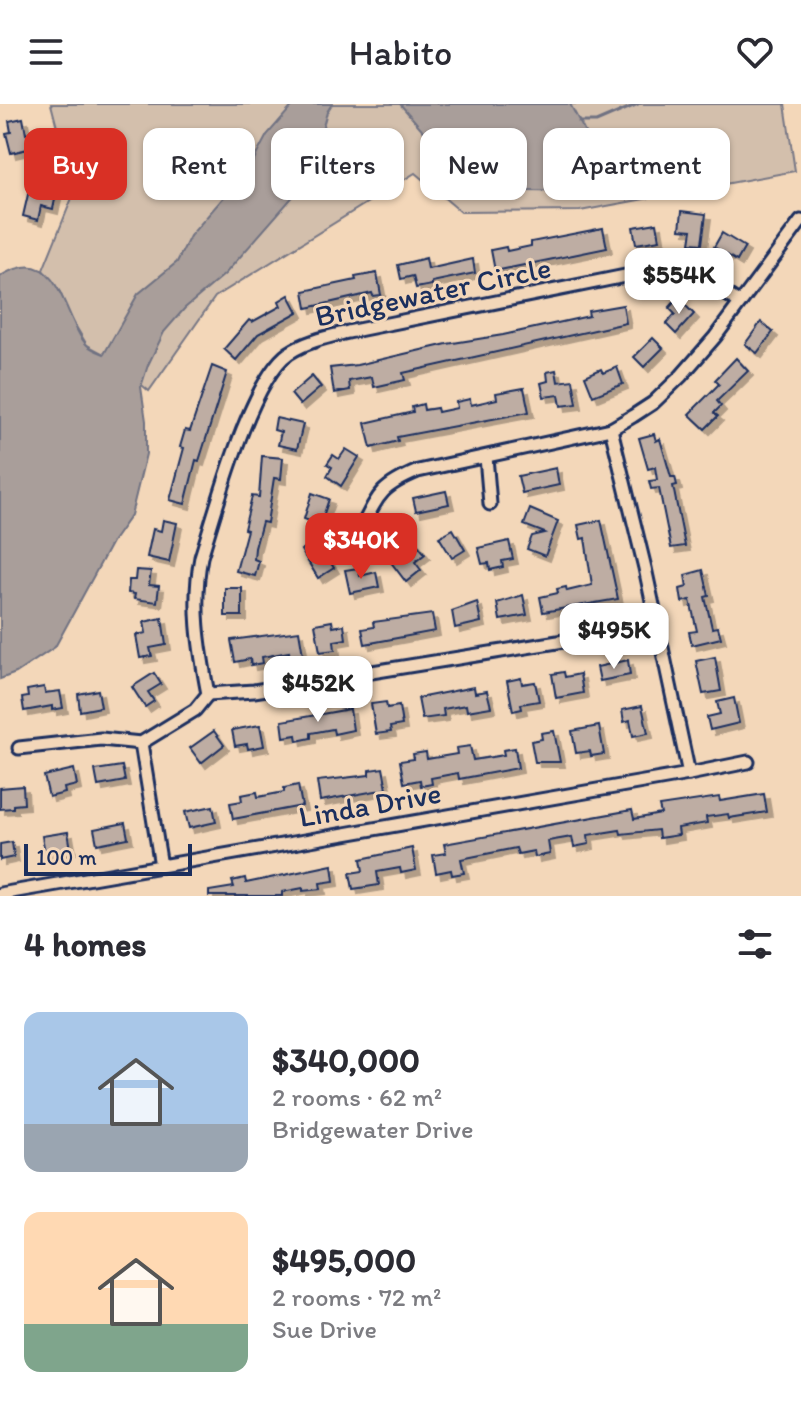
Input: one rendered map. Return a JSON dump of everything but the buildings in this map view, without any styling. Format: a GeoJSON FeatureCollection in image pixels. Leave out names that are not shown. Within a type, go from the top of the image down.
{"type":"FeatureCollection","features":[{"type":"Feature","properties":{"kind":"street"},"geometry":{"type":"LineString","coordinates":[[362,527],[376,500],[394,481],[418,471],[611,429],[653,403],[681,376],[801,221]]}},
{"type":"Feature","properties":{"kind":"street","name":"Bridgewater Circle"},"geometry":{"type":"LineString","coordinates":[[208,694],[196,622],[196,583],[201,557],[253,407],[279,363],[288,354],[310,342],[348,332],[655,270],[693,272],[740,303]]}},
{"type":"Feature","properties":{"kind":"street"},"geometry":{"type":"LineString","coordinates":[[611,429],[689,774]]}},
{"type":"Feature","properties":{"kind":"street"},"geometry":{"type":"LineString","coordinates":[[486,457],[490,504]]}},
{"type":"Feature","properties":{"kind":"street"},"geometry":{"type":"LineString","coordinates":[[19,748],[101,739],[141,743],[195,710],[208,694],[254,691],[657,626]]}},
{"type":"Feature","properties":{"kind":"street"},"geometry":{"type":"LineString","coordinates":[[141,743],[161,866]]}},
{"type":"Feature","properties":{"kind":"street","name":"Linda Drive"},"geometry":{"type":"LineString","coordinates":[[0,894],[748,762]]}},
{"type":"Feature","properties":{"kind":"shaded area"},"geometry":{"type":"Polygon","coordinates":[[[51,104],[785,104],[795,171],[730,183],[730,128],[543,128],[543,200],[639,200],[580,211],[461,212],[447,200],[527,200],[527,128],[420,128],[420,177],[415,173],[404,180],[404,128],[271,128],[271,200],[371,200],[215,297],[149,391],[104,354],[87,345],[69,315],[60,292],[43,270],[71,200],[127,200],[127,128],[57,128],[51,104]]]}},
{"type":"Feature","properties":{"kind":"shaded area"},"geometry":{"type":"Polygon","coordinates":[[[294,104],[332,104],[323,128],[273,128],[294,104]]]}},
{"type":"Feature","properties":{"kind":"shaded area"},"geometry":{"type":"Polygon","coordinates":[[[400,104],[570,104],[582,128],[543,128],[543,191],[527,191],[527,128],[421,128],[400,104]]]}},
{"type":"Feature","properties":{"kind":"shaded area"},"geometry":{"type":"Polygon","coordinates":[[[271,130],[271,200],[290,200],[225,274],[185,308],[164,332],[141,387],[146,421],[146,454],[131,515],[112,542],[55,647],[16,673],[0,679],[0,277],[23,267],[46,273],[55,283],[80,336],[89,346],[104,354],[138,294],[177,262],[190,236],[221,200],[255,200],[255,158],[271,130]]]}},
{"type":"Feature","properties":{"kind":"waterway"},"geometry":{"type":"LineString","coordinates":[[579,122],[596,122],[638,104]]}}]}
